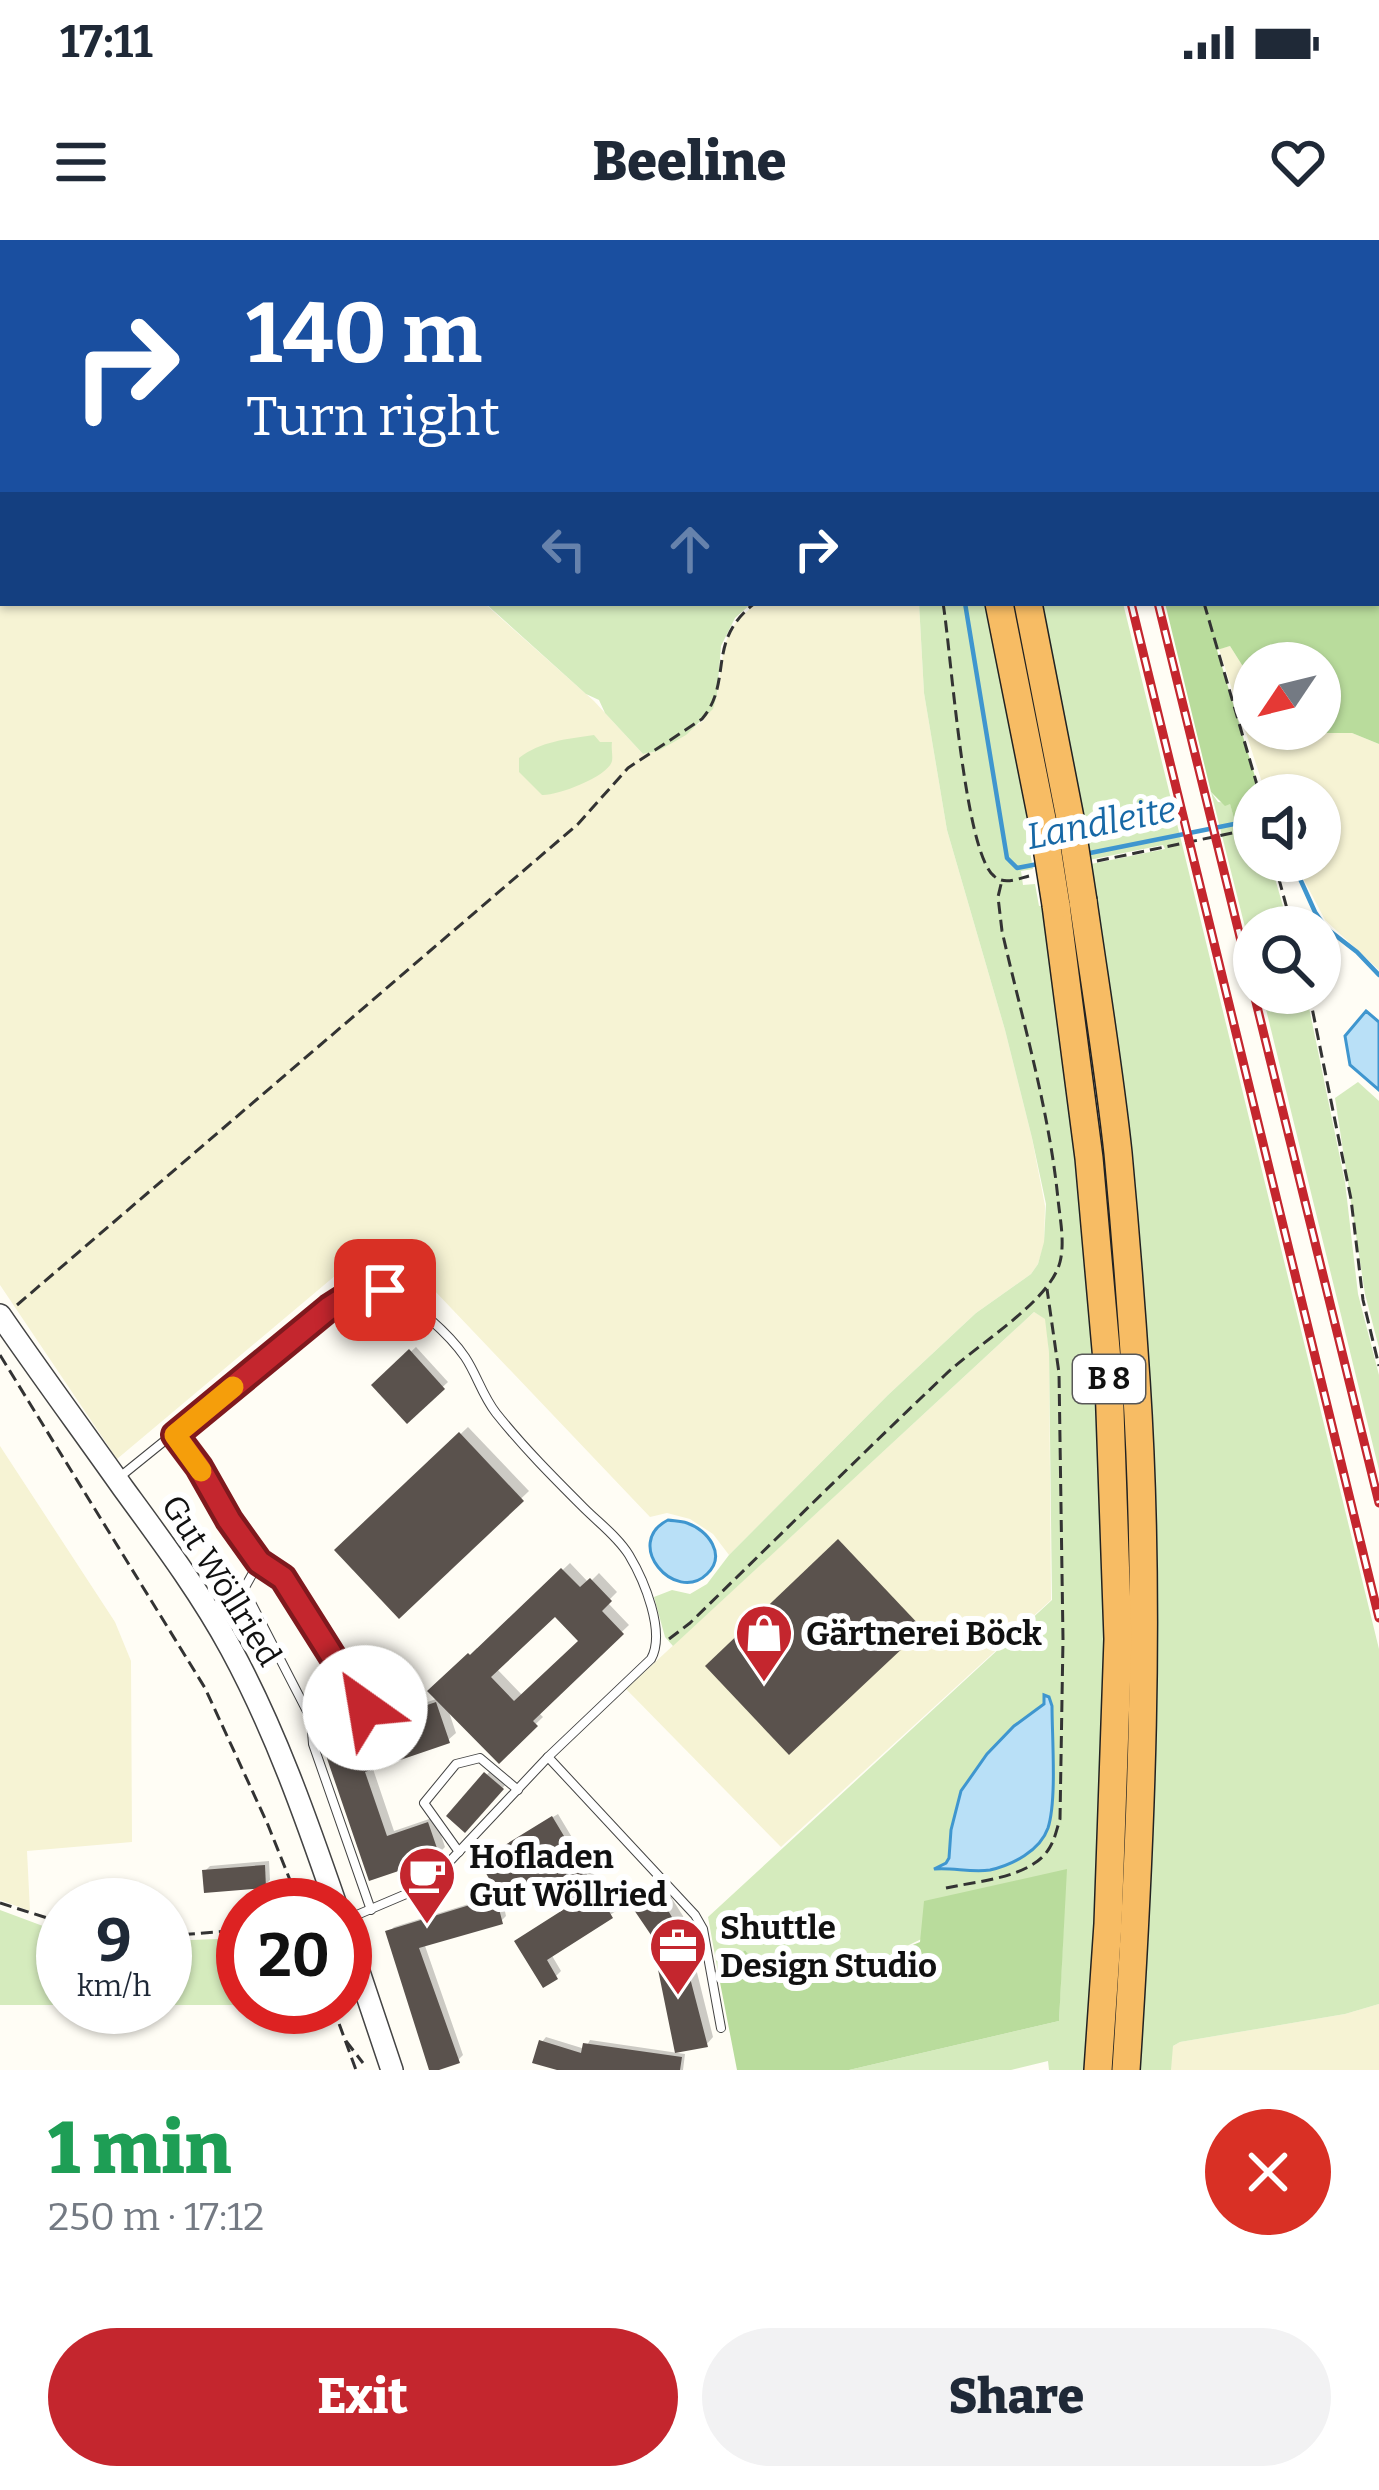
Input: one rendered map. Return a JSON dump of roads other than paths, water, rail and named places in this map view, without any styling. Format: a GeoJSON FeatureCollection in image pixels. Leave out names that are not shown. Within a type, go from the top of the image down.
{"type":"FeatureCollection","features":[{"type":"Feature","properties":{"kind":"highway","name":"B 8"},"geometry":{"type":"LineString","coordinates":[[1001,606],[1058,826]]}},
{"type":"Feature","properties":{"kind":"highway","name":"B 8"},"geometry":{"type":"LineString","coordinates":[[1028,606],[1070,903],[1118,1149],[1136,1381],[1143,1739],[1126,2070]]}},
{"type":"Feature","properties":{"kind":"highway","name":"B 8"},"geometry":{"type":"LineString","coordinates":[[1070,903],[1111,1430],[1118,1639],[1098,2070]]}},
{"type":"Feature","properties":{"kind":"street","name":"Gut Wöllried"},"geometry":{"type":"LineString","coordinates":[[1,1316],[202,1599],[254,1693],[296,1790],[327,1878]]}},
{"type":"Feature","properties":{"kind":"street"},"geometry":{"type":"LineString","coordinates":[[372,2010],[392,2070]]}},
{"type":"Feature","properties":{"kind":"lane"},"geometry":{"type":"LineString","coordinates":[[117,1479],[329,1308],[354,1292],[385,1290],[415,1305],[465,1357],[482,1394],[500,1417],[626,1549],[648,1598],[657,1647],[651,1659],[548,1757],[434,1877],[372,1910]]}},
{"type":"Feature","properties":{"kind":"lane"},"geometry":{"type":"LineString","coordinates":[[175,1435],[259,1562],[283,1578],[365,1708]]}},
{"type":"Feature","properties":{"kind":"lane"},"geometry":{"type":"LineString","coordinates":[[259,1562],[244,1589],[311,1719],[313,1744],[360,1878]]}},
{"type":"Feature","properties":{"kind":"lane"},"geometry":{"type":"LineString","coordinates":[[548,1757],[695,1915],[703,1929],[721,2028]]}},
{"type":"Feature","properties":{"kind":"lane"},"geometry":{"type":"LineString","coordinates":[[459,1852],[424,1803],[456,1764],[480,1758],[518,1790]]}},
{"type":"Feature","properties":{"kind":"water"},"geometry":{"type":"Polygon","coordinates":[[[1366,1011],[1379,1022],[1379,1090],[1350,1065],[1345,1036],[1366,1011]]]}},
{"type":"Feature","properties":{"kind":"water"},"geometry":{"type":"Polygon","coordinates":[[[668,1520],[695,1526],[715,1551],[713,1567],[694,1582],[668,1577],[652,1555],[655,1530],[668,1520]]]}},
{"type":"Feature","properties":{"kind":"water"},"geometry":{"type":"Polygon","coordinates":[[[1044,1695],[1052,1706],[1053,1768],[1051,1816],[1039,1844],[998,1868],[934,1869],[949,1858],[961,1791],[987,1754],[1044,1704],[1044,1695]]]}},
{"type":"Feature","properties":{"kind":"waterway","name":"Landleite"},"geometry":{"type":"LineString","coordinates":[[965,606],[1007,858],[1017,868],[1038,864]]}},
{"type":"Feature","properties":{"kind":"waterway","name":"Landleite"},"geometry":{"type":"LineString","coordinates":[[1085,854],[1233,824]]}},
{"type":"Feature","properties":{"kind":"waterway"},"geometry":{"type":"LineString","coordinates":[[1301,882],[1326,928],[1379,975]]}},
{"type":"Feature","properties":{"kind":"railway"},"geometry":{"type":"LineString","coordinates":[[1132,606],[1379,1618]]}},
{"type":"Feature","properties":{"kind":"railway"},"geometry":{"type":"LineString","coordinates":[[1159,606],[1379,1503]]}},
{"type":"Feature","properties":{"kind":"place","name":"Gärtnerei Böck"},"geometry":{"type":"Point","coordinates":[764,1684]}},
{"type":"Feature","properties":{"kind":"place","name":"Hofladen Gut Wöllried"},"geometry":{"type":"Point","coordinates":[427,1926]}},
{"type":"Feature","properties":{"kind":"place","name":"Shuttle Design Studio"},"geometry":{"type":"Point","coordinates":[678,1997]}}]}
